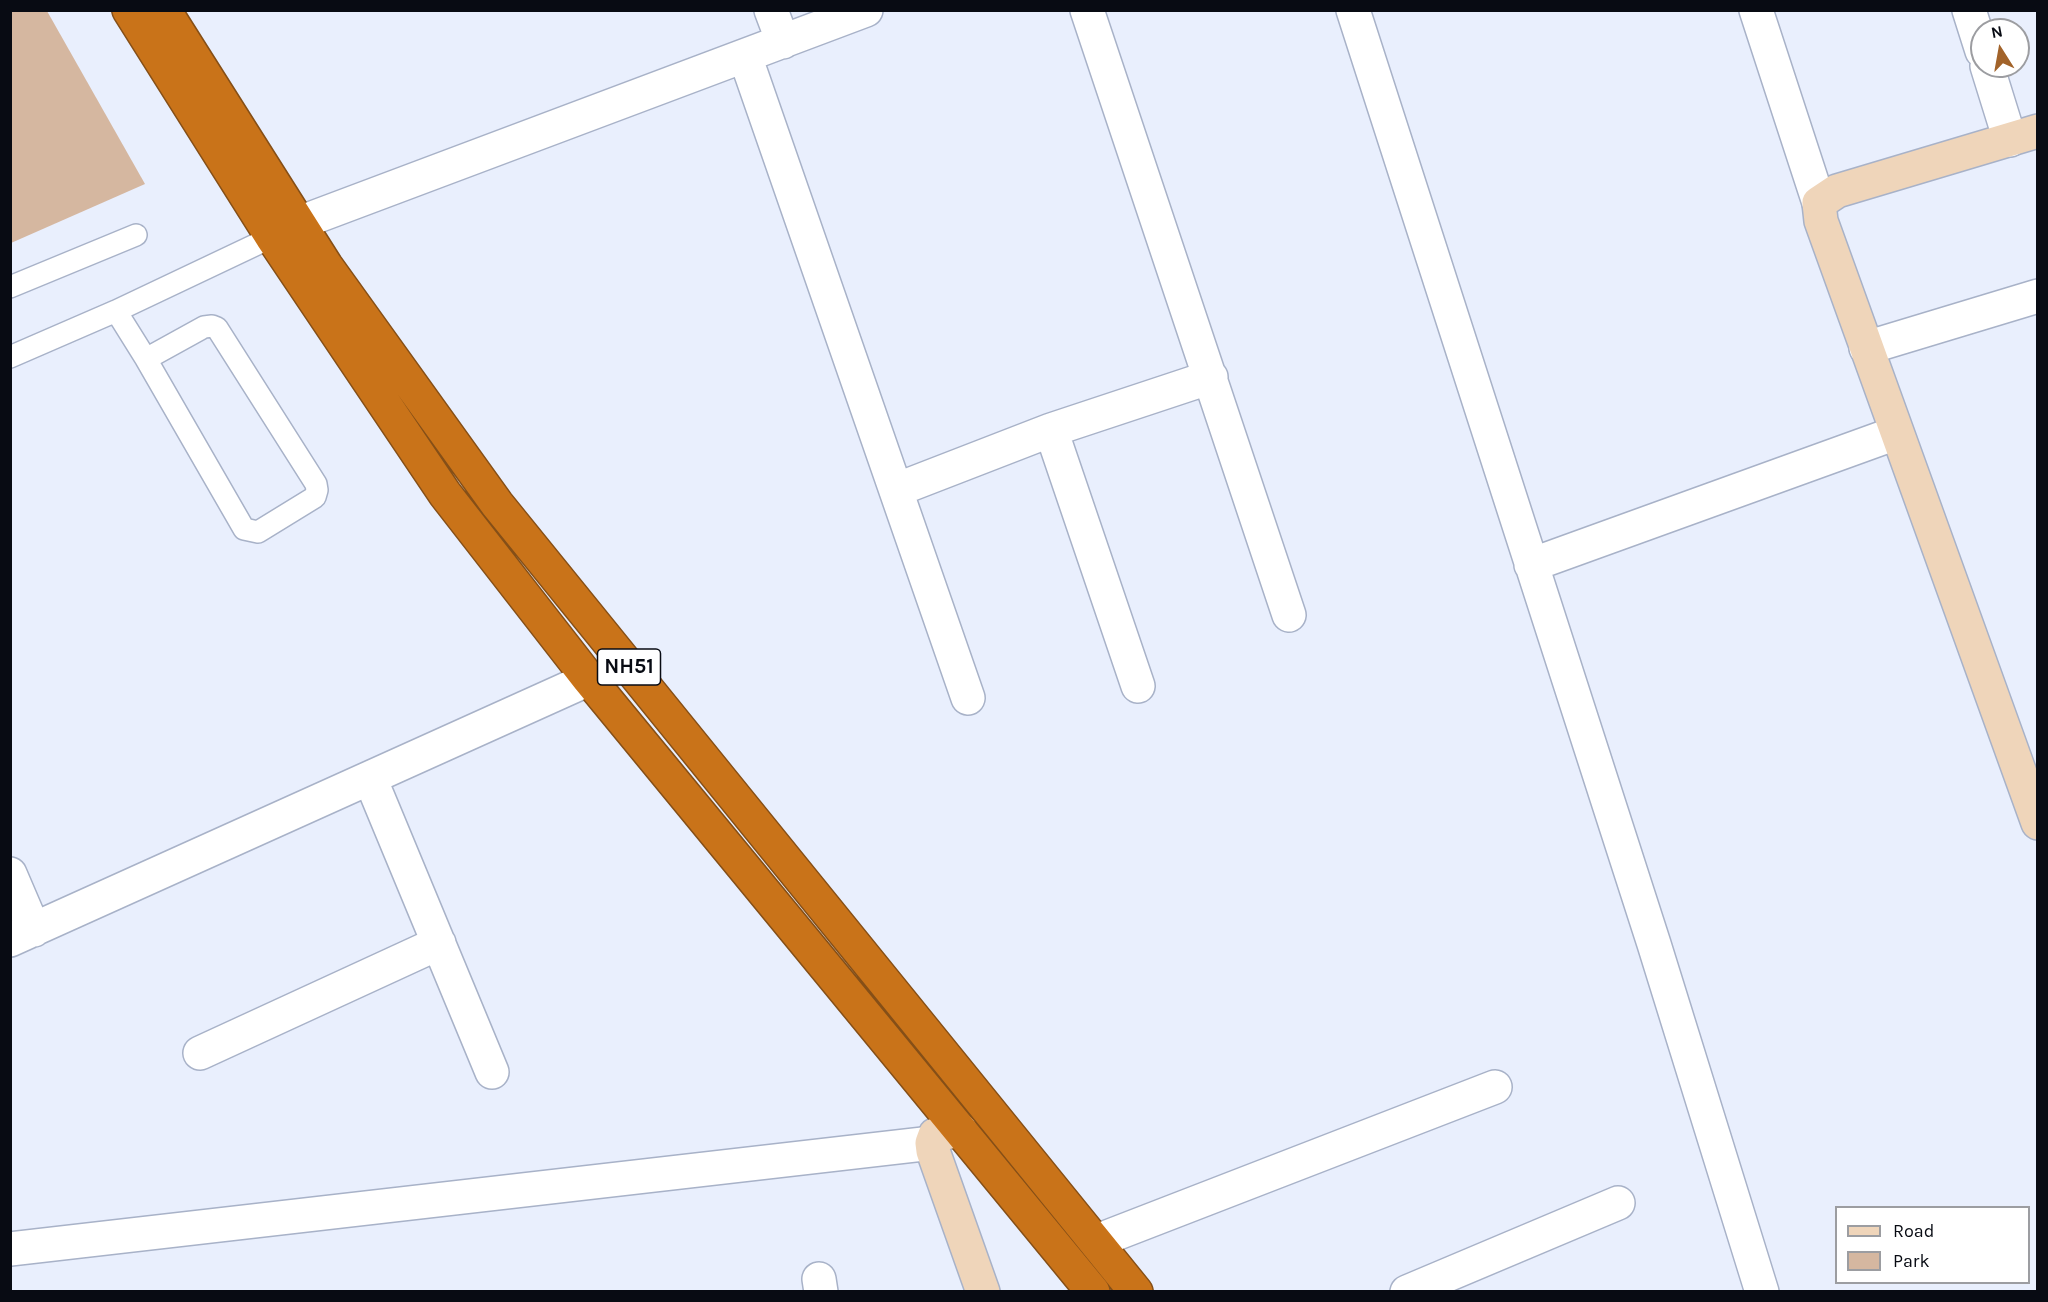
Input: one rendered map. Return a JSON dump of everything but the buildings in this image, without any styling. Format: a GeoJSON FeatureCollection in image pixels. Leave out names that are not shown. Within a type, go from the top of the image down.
{"type":"FeatureCollection","features":[{"type":"Feature","properties":{"kind":"highway","name":"NH51"},"geometry":{"type":"LineString","coordinates":[[129,10],[285,230],[326,266],[497,504],[1097,1241],[1136,1292]]}},
{"type":"Feature","properties":{"kind":"highway","name":"NH51"},"geometry":{"type":"LineString","coordinates":[[164,10],[285,230],[445,494],[946,1137],[1093,1292]]}},
{"type":"Feature","properties":{"kind":"street"},"geometry":{"type":"LineString","coordinates":[[771,10],[783,42]]}},
{"type":"Feature","properties":{"kind":"street"},"geometry":{"type":"LineString","coordinates":[[285,230],[866,10]]}},
{"type":"Feature","properties":{"kind":"street"},"geometry":{"type":"LineString","coordinates":[[1087,10],[1290,615]]}},
{"type":"Feature","properties":{"kind":"street"},"geometry":{"type":"LineString","coordinates":[[1353,10],[1654,944],[1762,1292]]}},
{"type":"Feature","properties":{"kind":"street"},"geometry":{"type":"LineString","coordinates":[[1756,10],[1819,203],[1821,221],[2037,822]]}},
{"type":"Feature","properties":{"kind":"street"},"geometry":{"type":"LineString","coordinates":[[745,56],[968,698]]}},
{"type":"Feature","properties":{"kind":"street"},"geometry":{"type":"LineString","coordinates":[[1819,203],[1837,191],[2024,135],[1993,78]]}},
{"type":"Feature","properties":{"kind":"street"},"geometry":{"type":"LineString","coordinates":[[1866,348],[2037,296]]}},
{"type":"Feature","properties":{"kind":"street"},"geometry":{"type":"LineString","coordinates":[[896,490],[1051,430],[1211,376]]}},
{"type":"Feature","properties":{"kind":"street"},"geometry":{"type":"LineString","coordinates":[[1051,430],[1138,686]]}},
{"type":"Feature","properties":{"kind":"street"},"geometry":{"type":"LineString","coordinates":[[1531,565],[1896,433]]}},
{"type":"Feature","properties":{"kind":"street"},"geometry":{"type":"LineString","coordinates":[[10,874],[22,935],[589,679]]}},
{"type":"Feature","properties":{"kind":"street"},"geometry":{"type":"LineString","coordinates":[[370,778],[492,1072]]}},
{"type":"Feature","properties":{"kind":"street"},"geometry":{"type":"LineString","coordinates":[[200,1053],[439,943]]}},
{"type":"Feature","properties":{"kind":"street"},"geometry":{"type":"LineString","coordinates":[[1097,1241],[1495,1087]]}},
{"type":"Feature","properties":{"kind":"street"},"geometry":{"type":"LineString","coordinates":[[10,1249],[946,1137]]}},
{"type":"Feature","properties":{"kind":"street"},"geometry":{"type":"LineString","coordinates":[[946,1137],[933,1151],[983,1292]]}},
{"type":"Feature","properties":{"kind":"street"},"geometry":{"type":"LineString","coordinates":[[1407,1292],[1618,1203]]}},
{"type":"Feature","properties":{"kind":"lane"},"geometry":{"type":"LineString","coordinates":[[10,357],[116,311],[285,230]]}},
{"type":"Feature","properties":{"kind":"lane"},"geometry":{"type":"LineString","coordinates":[[10,287],[136,235]]}},
{"type":"Feature","properties":{"kind":"lane"},"geometry":{"type":"LineString","coordinates":[[116,311],[244,529],[258,532],[315,496],[316,484],[217,328],[204,327],[146,359]]}},
{"type":"Feature","properties":{"kind":"green space"},"geometry":{"type":"Polygon","coordinates":[[[11,10],[47,11],[145,184],[11,243],[11,10]]]}}]}
